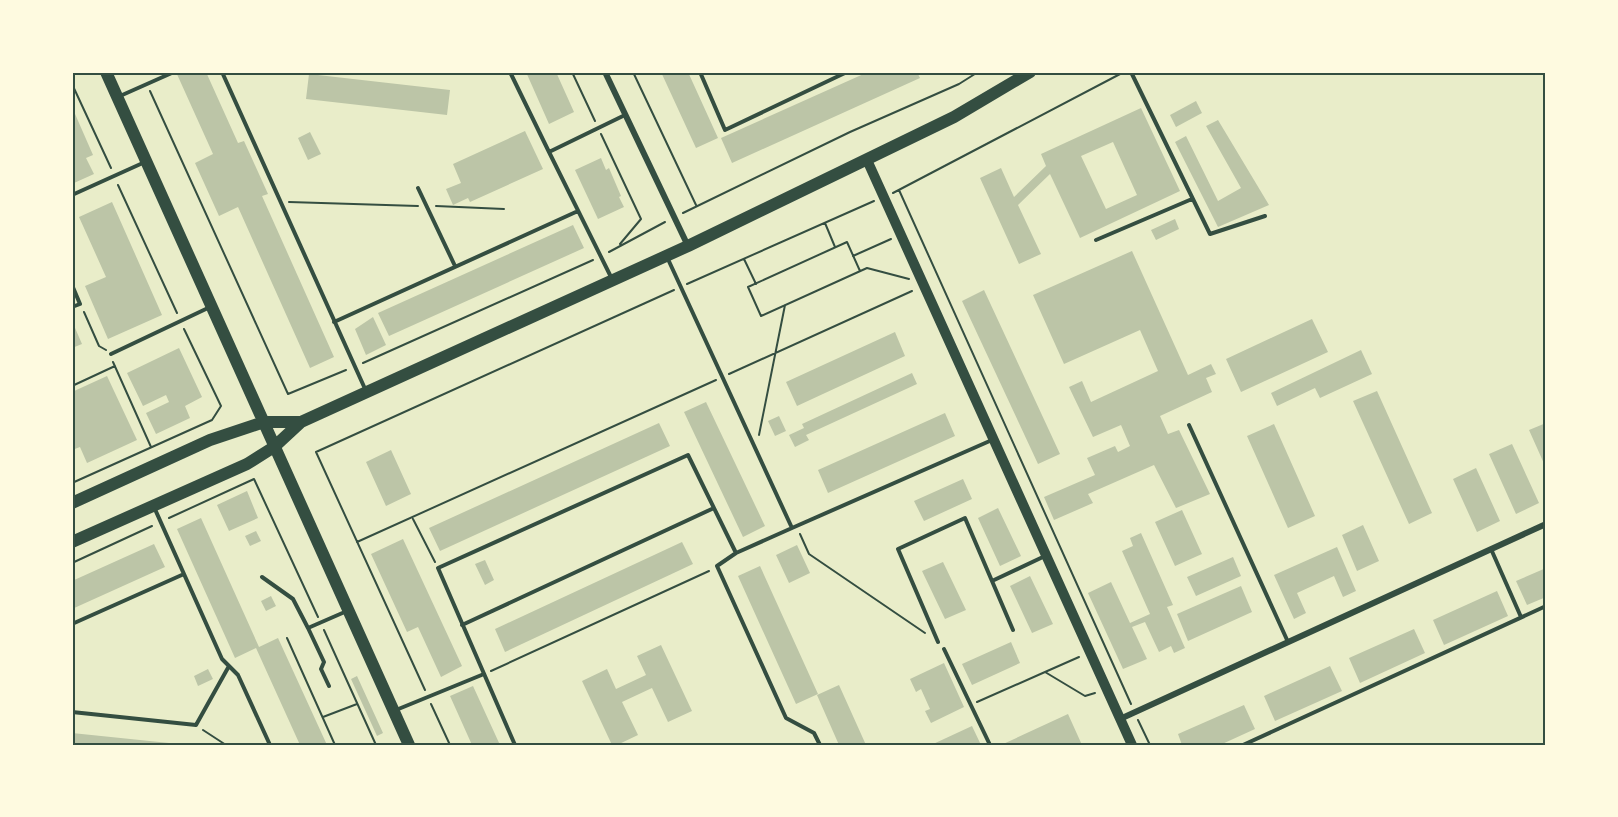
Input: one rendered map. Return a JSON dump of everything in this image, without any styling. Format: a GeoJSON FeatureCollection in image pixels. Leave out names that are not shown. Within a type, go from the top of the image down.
{"type":"FeatureCollection","features":[{"type":"Feature","properties":{"kind":"main road"},"geometry":{"type":"LineString","coordinates":[[106,72],[409,745]]}},
{"type":"Feature","properties":{"kind":"main road"},"geometry":{"type":"LineString","coordinates":[[72,542],[240,468],[274,447],[301,422],[688,246],[954,117],[1030,72]]}},
{"type":"Feature","properties":{"kind":"main road"},"geometry":{"type":"LineString","coordinates":[[72,503],[210,440],[264,422],[301,422]]}},
{"type":"Feature","properties":{"kind":"street"},"geometry":{"type":"LineString","coordinates":[[605,72],[688,246]]}},
{"type":"Feature","properties":{"kind":"street"},"geometry":{"type":"LineString","coordinates":[[867,160],[1132,745]]}},
{"type":"Feature","properties":{"kind":"street"},"geometry":{"type":"LineString","coordinates":[[1120,719],[1546,524]]}},
{"type":"Feature","properties":{"kind":"lane"},"geometry":{"type":"LineString","coordinates":[[118,97],[174,72]]}},
{"type":"Feature","properties":{"kind":"lane"},"geometry":{"type":"LineString","coordinates":[[222,72],[367,392]]}},
{"type":"Feature","properties":{"kind":"lane"},"geometry":{"type":"LineString","coordinates":[[510,72],[612,280]]}},
{"type":"Feature","properties":{"kind":"lane"},"geometry":{"type":"LineString","coordinates":[[700,72],[725,130],[847,72]]}},
{"type":"Feature","properties":{"kind":"lane"},"geometry":{"type":"LineString","coordinates":[[1131,72],[1210,234],[1265,216]]}},
{"type":"Feature","properties":{"kind":"lane"},"geometry":{"type":"LineString","coordinates":[[549,152],[625,115]]}},
{"type":"Feature","properties":{"kind":"lane"},"geometry":{"type":"LineString","coordinates":[[72,195],[147,162]]}},
{"type":"Feature","properties":{"kind":"lane"},"geometry":{"type":"LineString","coordinates":[[418,188],[455,267]]}},
{"type":"Feature","properties":{"kind":"lane"},"geometry":{"type":"LineString","coordinates":[[1096,240],[1192,199]]}},
{"type":"Feature","properties":{"kind":"lane"},"geometry":{"type":"LineString","coordinates":[[334,321],[578,211]]}},
{"type":"Feature","properties":{"kind":"lane"},"geometry":{"type":"LineString","coordinates":[[667,256],[794,527]]}},
{"type":"Feature","properties":{"kind":"lane"},"geometry":{"type":"LineString","coordinates":[[72,285],[80,304],[72,308]]}},
{"type":"Feature","properties":{"kind":"lane"},"geometry":{"type":"LineString","coordinates":[[111,354],[212,307]]}},
{"type":"Feature","properties":{"kind":"lane"},"geometry":{"type":"LineString","coordinates":[[1189,425],[1288,642]]}},
{"type":"Feature","properties":{"kind":"lane"},"geometry":{"type":"LineString","coordinates":[[820,745],[814,733],[786,718],[717,566],[736,553],[994,439]]}},
{"type":"Feature","properties":{"kind":"lane"},"geometry":{"type":"LineString","coordinates":[[515,745],[438,568],[688,455],[736,553]]}},
{"type":"Feature","properties":{"kind":"lane"},"geometry":{"type":"LineString","coordinates":[[153,506],[222,659],[238,675],[270,745]]}},
{"type":"Feature","properties":{"kind":"lane"},"geometry":{"type":"LineString","coordinates":[[462,625],[714,508]]}},
{"type":"Feature","properties":{"kind":"lane"},"geometry":{"type":"LineString","coordinates":[[938,642],[898,549],[964,518],[1013,630]]}},
{"type":"Feature","properties":{"kind":"lane"},"geometry":{"type":"LineString","coordinates":[[1491,549],[1521,617]]}},
{"type":"Feature","properties":{"kind":"lane"},"geometry":{"type":"LineString","coordinates":[[992,581],[1046,555]]}},
{"type":"Feature","properties":{"kind":"lane"},"geometry":{"type":"LineString","coordinates":[[72,624],[184,574]]}},
{"type":"Feature","properties":{"kind":"lane"},"geometry":{"type":"LineString","coordinates":[[262,577],[293,599],[324,662],[321,669],[329,686]]}},
{"type":"Feature","properties":{"kind":"lane"},"geometry":{"type":"LineString","coordinates":[[1244,745],[1546,606]]}},
{"type":"Feature","properties":{"kind":"lane"},"geometry":{"type":"LineString","coordinates":[[308,628],[348,610]]}},
{"type":"Feature","properties":{"kind":"lane"},"geometry":{"type":"LineString","coordinates":[[945,649],[990,745]]}},
{"type":"Feature","properties":{"kind":"lane"},"geometry":{"type":"LineString","coordinates":[[72,712],[196,725],[229,666]]}},
{"type":"Feature","properties":{"kind":"lane"},"geometry":{"type":"LineString","coordinates":[[393,711],[484,674]]}},
{"type":"Feature","properties":{"kind":"path"},"geometry":{"type":"LineString","coordinates":[[572,72],[641,219],[618,247]]}},
{"type":"Feature","properties":{"kind":"path"},"geometry":{"type":"LineString","coordinates":[[633,72],[697,206]]}},
{"type":"Feature","properties":{"kind":"path"},"geometry":{"type":"LineString","coordinates":[[147,84],[288,394],[600,256],[674,217],[850,132],[958,84],[978,72]]}},
{"type":"Feature","properties":{"kind":"path"},"geometry":{"type":"LineString","coordinates":[[450,745],[316,453],[899,190],[1124,72]]}},
{"type":"Feature","properties":{"kind":"path"},"geometry":{"type":"LineString","coordinates":[[72,84],[221,406],[212,420],[72,483]]}},
{"type":"Feature","properties":{"kind":"path"},"geometry":{"type":"LineString","coordinates":[[899,190],[1149,745]]}},
{"type":"Feature","properties":{"kind":"path"},"geometry":{"type":"LineString","coordinates":[[280,202],[504,209]]}},
{"type":"Feature","properties":{"kind":"path"},"geometry":{"type":"LineString","coordinates":[[825,223],[836,247]]}},
{"type":"Feature","properties":{"kind":"path"},"geometry":{"type":"LineString","coordinates":[[853,256],[891,239]]}},
{"type":"Feature","properties":{"kind":"path"},"geometry":{"type":"LineString","coordinates":[[860,271],[847,242],[748,287],[761,316],[867,268],[909,279]]}},
{"type":"Feature","properties":{"kind":"path"},"geometry":{"type":"LineString","coordinates":[[744,259],[756,284]]}},
{"type":"Feature","properties":{"kind":"path"},"geometry":{"type":"LineString","coordinates":[[357,542],[413,519],[924,285]]}},
{"type":"Feature","properties":{"kind":"path"},"geometry":{"type":"LineString","coordinates":[[80,304],[99,346],[111,354],[151,447]]}},
{"type":"Feature","properties":{"kind":"path"},"geometry":{"type":"LineString","coordinates":[[756,449],[785,305]]}},
{"type":"Feature","properties":{"kind":"path"},"geometry":{"type":"LineString","coordinates":[[72,386],[115,366]]}},
{"type":"Feature","properties":{"kind":"path"},"geometry":{"type":"LineString","coordinates":[[254,479],[376,745]]}},
{"type":"Feature","properties":{"kind":"path"},"geometry":{"type":"LineString","coordinates":[[413,519],[438,568]]}},
{"type":"Feature","properties":{"kind":"path"},"geometry":{"type":"LineString","coordinates":[[794,527],[809,554],[938,642]]}},
{"type":"Feature","properties":{"kind":"path"},"geometry":{"type":"LineString","coordinates":[[493,671],[717,566]]}},
{"type":"Feature","properties":{"kind":"path"},"geometry":{"type":"LineString","coordinates":[[287,639],[335,745]]}},
{"type":"Feature","properties":{"kind":"path"},"geometry":{"type":"LineString","coordinates":[[977,702],[1079,657]]}},
{"type":"Feature","properties":{"kind":"path"},"geometry":{"type":"LineString","coordinates":[[1044,672],[1085,696],[1095,693]]}},
{"type":"Feature","properties":{"kind":"path"},"geometry":{"type":"LineString","coordinates":[[323,717],[357,704]]}},
{"type":"Feature","properties":{"kind":"path"},"geometry":{"type":"LineString","coordinates":[[196,725],[226,745]]}},
{"type":"Feature","properties":{"kind":"building"},"geometry":{"type":"Polygon","coordinates":[[[176,72],[206,72],[238,143],[244,141],[268,194],[262,196],[334,357],[310,368],[238,207],[219,216],[195,163],[213,154],[176,72]]]}},
{"type":"Feature","properties":{"kind":"building"},"geometry":{"type":"Polygon","coordinates":[[[526,72],[556,72],[574,112],[549,124],[526,72]]]}},
{"type":"Feature","properties":{"kind":"building"},"geometry":{"type":"Polygon","coordinates":[[[661,72],[688,72],[718,138],[696,148],[661,72]]]}},
{"type":"Feature","properties":{"kind":"building"},"geometry":{"type":"Polygon","coordinates":[[[868,72],[917,72],[920,78],[732,163],[721,138],[868,72]]]}},
{"type":"Feature","properties":{"kind":"building"},"geometry":{"type":"Polygon","coordinates":[[[309,74],[450,90],[447,115],[306,99],[309,74]]]}},
{"type":"Feature","properties":{"kind":"building"},"geometry":{"type":"Polygon","coordinates":[[[1196,101],[1202,113],[1176,127],[1170,115],[1196,101]]]}},
{"type":"Feature","properties":{"kind":"building"},"geometry":{"type":"Polygon","coordinates":[[[72,107],[93,155],[86,158],[94,174],[74,183],[72,178],[72,107]]]}},
{"type":"Feature","properties":{"kind":"building"},"geometry":{"type":"Polygon","coordinates":[[[1141,108],[1180,191],[1080,238],[1050,174],[1018,205],[1041,254],[1019,264],[980,178],[1001,168],[1014,197],[1046,166],[1041,154],[1141,108]],[[1113,142],[1081,156],[1106,209],[1137,195],[1113,142]]]}},
{"type":"Feature","properties":{"kind":"building"},"geometry":{"type":"Polygon","coordinates":[[[1218,120],[1269,205],[1218,227],[1175,142],[1186,136],[1218,201],[1241,188],[1206,126],[1218,120]]]}},
{"type":"Feature","properties":{"kind":"building"},"geometry":{"type":"Polygon","coordinates":[[[525,131],[543,169],[470,202],[468,198],[453,205],[446,189],[461,183],[453,164],[525,131]]]}},
{"type":"Feature","properties":{"kind":"building"},"geometry":{"type":"Polygon","coordinates":[[[310,132],[321,154],[308,160],[298,138],[310,132]]]}},
{"type":"Feature","properties":{"kind":"building"},"geometry":{"type":"Polygon","coordinates":[[[601,158],[606,170],[609,168],[624,207],[598,219],[575,170],[601,158]]]}},
{"type":"Feature","properties":{"kind":"building"},"geometry":{"type":"Polygon","coordinates":[[[112,202],[162,315],[108,339],[85,286],[106,277],[79,217],[112,202]]]}},
{"type":"Feature","properties":{"kind":"building"},"geometry":{"type":"Polygon","coordinates":[[[1175,219],[1179,229],[1156,240],[1151,230],[1175,219]]]}},
{"type":"Feature","properties":{"kind":"building"},"geometry":{"type":"Polygon","coordinates":[[[573,225],[584,248],[389,336],[378,313],[573,225]]]}},
{"type":"Feature","properties":{"kind":"building"},"geometry":{"type":"Polygon","coordinates":[[[1132,251],[1188,375],[1211,364],[1216,374],[1206,378],[1212,392],[1160,416],[1168,434],[1179,430],[1210,494],[1176,508],[1154,465],[1088,494],[1093,503],[1054,520],[1044,497],[1095,475],[1087,458],[1115,446],[1118,452],[1130,446],[1121,425],[1093,437],[1069,387],[1082,381],[1091,402],[1158,371],[1140,330],[1064,364],[1033,295],[1132,251]]]}},
{"type":"Feature","properties":{"kind":"building"},"geometry":{"type":"Polygon","coordinates":[[[984,290],[1060,454],[1038,464],[962,301],[984,290]]]}},
{"type":"Feature","properties":{"kind":"building"},"geometry":{"type":"Polygon","coordinates":[[[373,317],[386,345],[366,355],[355,329],[373,317]]]}},
{"type":"Feature","properties":{"kind":"building"},"geometry":{"type":"Polygon","coordinates":[[[1312,319],[1328,352],[1241,392],[1226,359],[1312,319]]]}},
{"type":"Feature","properties":{"kind":"building"},"geometry":{"type":"Polygon","coordinates":[[[72,321],[82,344],[72,348],[72,321]]]}},
{"type":"Feature","properties":{"kind":"building"},"geometry":{"type":"Polygon","coordinates":[[[895,332],[905,356],[797,406],[786,382],[895,332]]]}},
{"type":"Feature","properties":{"kind":"building"},"geometry":{"type":"Polygon","coordinates":[[[179,348],[202,397],[185,406],[190,418],[156,434],[146,413],[169,402],[166,395],[143,406],[127,373],[179,348]]]}},
{"type":"Feature","properties":{"kind":"building"},"geometry":{"type":"Polygon","coordinates":[[[1361,350],[1372,374],[1320,398],[1315,388],[1277,406],[1271,393],[1361,350]]]}},
{"type":"Feature","properties":{"kind":"building"},"geometry":{"type":"Polygon","coordinates":[[[912,373],[917,384],[806,435],[809,440],[795,447],[789,435],[804,428],[802,424],[912,373]]]}},
{"type":"Feature","properties":{"kind":"building"},"geometry":{"type":"Polygon","coordinates":[[[107,376],[137,440],[87,463],[80,447],[72,450],[72,392],[107,376]]]}},
{"type":"Feature","properties":{"kind":"building"},"geometry":{"type":"Polygon","coordinates":[[[1377,391],[1432,513],[1409,524],[1353,401],[1377,391]]]}},
{"type":"Feature","properties":{"kind":"building"},"geometry":{"type":"Polygon","coordinates":[[[706,402],[765,526],[743,537],[684,412],[706,402]]]}},
{"type":"Feature","properties":{"kind":"building"},"geometry":{"type":"Polygon","coordinates":[[[945,413],[955,436],[828,493],[818,470],[945,413]]]}},
{"type":"Feature","properties":{"kind":"building"},"geometry":{"type":"Polygon","coordinates":[[[779,416],[786,431],[775,436],[768,421],[779,416]]]}},
{"type":"Feature","properties":{"kind":"building"},"geometry":{"type":"Polygon","coordinates":[[[659,423],[670,446],[440,551],[429,528],[659,423]]]}},
{"type":"Feature","properties":{"kind":"building"},"geometry":{"type":"Polygon","coordinates":[[[1546,423],[1546,468],[1529,430],[1546,423]]]}},
{"type":"Feature","properties":{"kind":"building"},"geometry":{"type":"Polygon","coordinates":[[[1274,424],[1315,516],[1288,528],[1247,436],[1274,424]]]}},
{"type":"Feature","properties":{"kind":"building"},"geometry":{"type":"Polygon","coordinates":[[[1512,444],[1539,503],[1516,514],[1489,454],[1512,444]]]}},
{"type":"Feature","properties":{"kind":"building"},"geometry":{"type":"Polygon","coordinates":[[[391,450],[411,494],[386,506],[366,462],[391,450]]]}},
{"type":"Feature","properties":{"kind":"building"},"geometry":{"type":"Polygon","coordinates":[[[1476,468],[1500,521],[1477,532],[1453,479],[1476,468]]]}},
{"type":"Feature","properties":{"kind":"building"},"geometry":{"type":"Polygon","coordinates":[[[963,479],[972,499],[924,521],[914,501],[963,479]]]}},
{"type":"Feature","properties":{"kind":"building"},"geometry":{"type":"Polygon","coordinates":[[[247,491],[258,518],[229,531],[217,505],[247,491]]]}},
{"type":"Feature","properties":{"kind":"building"},"geometry":{"type":"Polygon","coordinates":[[[998,508],[1021,556],[1000,566],[978,518],[998,508]]]}},
{"type":"Feature","properties":{"kind":"building"},"geometry":{"type":"Polygon","coordinates":[[[1182,510],[1202,554],[1175,566],[1155,522],[1182,510]]]}},
{"type":"Feature","properties":{"kind":"building"},"geometry":{"type":"Polygon","coordinates":[[[201,518],[259,647],[278,638],[327,745],[300,745],[256,648],[235,658],[177,529],[201,518]]]}},
{"type":"Feature","properties":{"kind":"building"},"geometry":{"type":"Polygon","coordinates":[[[1363,525],[1379,561],[1357,571],[1342,535],[1363,525]]]}},
{"type":"Feature","properties":{"kind":"building"},"geometry":{"type":"Polygon","coordinates":[[[256,531],[261,541],[250,546],[245,536],[256,531]]]}},
{"type":"Feature","properties":{"kind":"building"},"geometry":{"type":"Polygon","coordinates":[[[1141,533],[1173,605],[1167,607],[1185,648],[1174,653],[1171,646],[1159,652],[1145,622],[1132,627],[1147,659],[1123,669],[1088,593],[1111,582],[1130,623],[1150,614],[1122,551],[1133,546],[1130,538],[1141,533]]]}},
{"type":"Feature","properties":{"kind":"building"},"geometry":{"type":"Polygon","coordinates":[[[403,539],[462,666],[441,677],[418,627],[407,632],[371,554],[403,539]]]}},
{"type":"Feature","properties":{"kind":"building"},"geometry":{"type":"Polygon","coordinates":[[[682,542],[693,564],[505,652],[495,629],[682,542]]]}},
{"type":"Feature","properties":{"kind":"building"},"geometry":{"type":"Polygon","coordinates":[[[154,544],[165,567],[72,609],[72,581],[154,544]]]}},
{"type":"Feature","properties":{"kind":"building"},"geometry":{"type":"Polygon","coordinates":[[[797,545],[810,573],[789,583],[776,555],[797,545]]]}},
{"type":"Feature","properties":{"kind":"building"},"geometry":{"type":"Polygon","coordinates":[[[1337,547],[1356,591],[1343,597],[1334,576],[1297,593],[1306,613],[1294,619],[1274,575],[1337,547]]]}},
{"type":"Feature","properties":{"kind":"building"},"geometry":{"type":"Polygon","coordinates":[[[1233,557],[1241,576],[1196,596],[1187,577],[1233,557]]]}},
{"type":"Feature","properties":{"kind":"building"},"geometry":{"type":"Polygon","coordinates":[[[485,560],[494,580],[485,585],[475,564],[485,560]]]}},
{"type":"Feature","properties":{"kind":"building"},"geometry":{"type":"Polygon","coordinates":[[[943,562],[966,610],[945,619],[922,571],[943,562]]]}},
{"type":"Feature","properties":{"kind":"building"},"geometry":{"type":"Polygon","coordinates":[[[760,566],[818,694],[796,704],[738,576],[760,566]]]}},
{"type":"Feature","properties":{"kind":"building"},"geometry":{"type":"Polygon","coordinates":[[[1546,568],[1546,597],[1527,605],[1516,581],[1546,568]]]}},
{"type":"Feature","properties":{"kind":"building"},"geometry":{"type":"Polygon","coordinates":[[[1030,576],[1053,624],[1032,633],[1010,586],[1030,576]]]}},
{"type":"Feature","properties":{"kind":"building"},"geometry":{"type":"Polygon","coordinates":[[[1241,586],[1252,612],[1188,641],[1177,614],[1241,586]]]}},
{"type":"Feature","properties":{"kind":"building"},"geometry":{"type":"Polygon","coordinates":[[[1497,591],[1508,616],[1444,645],[1433,620],[1497,591]]]}},
{"type":"Feature","properties":{"kind":"building"},"geometry":{"type":"Polygon","coordinates":[[[271,596],[276,606],[266,611],[261,601],[271,596]]]}},
{"type":"Feature","properties":{"kind":"building"},"geometry":{"type":"Polygon","coordinates":[[[1414,629],[1425,653],[1360,683],[1349,658],[1414,629]]]}},
{"type":"Feature","properties":{"kind":"building"},"geometry":{"type":"Polygon","coordinates":[[[1011,642],[1020,663],[972,685],[962,664],[1011,642]]]}},
{"type":"Feature","properties":{"kind":"building"},"geometry":{"type":"Polygon","coordinates":[[[661,645],[692,711],[668,722],[652,688],[622,702],[638,735],[612,745],[582,681],[607,669],[616,689],[646,675],[637,656],[661,645]]]}},
{"type":"Feature","properties":{"kind":"building"},"geometry":{"type":"Polygon","coordinates":[[[944,663],[964,707],[931,723],[925,711],[930,709],[921,689],[916,692],[910,679],[944,663]]]}},
{"type":"Feature","properties":{"kind":"building"},"geometry":{"type":"Polygon","coordinates":[[[1330,666],[1342,691],[1275,721],[1264,696],[1330,666]]]}},
{"type":"Feature","properties":{"kind":"building"},"geometry":{"type":"Polygon","coordinates":[[[208,669],[213,679],[198,686],[194,676],[208,669]]]}},
{"type":"Feature","properties":{"kind":"building"},"geometry":{"type":"Polygon","coordinates":[[[357,676],[383,733],[377,736],[351,679],[357,676]]]}},
{"type":"Feature","properties":{"kind":"building"},"geometry":{"type":"Polygon","coordinates":[[[839,685],[866,745],[839,745],[817,695],[839,685]]]}},
{"type":"Feature","properties":{"kind":"building"},"geometry":{"type":"Polygon","coordinates":[[[473,686],[500,745],[472,745],[450,696],[473,686]]]}},
{"type":"Feature","properties":{"kind":"building"},"geometry":{"type":"Polygon","coordinates":[[[1244,705],[1255,729],[1220,745],[1182,745],[1178,734],[1244,705]]]}},
{"type":"Feature","properties":{"kind":"building"},"geometry":{"type":"Polygon","coordinates":[[[1068,714],[1082,745],[1001,745],[1068,714]]]}},
{"type":"Feature","properties":{"kind":"building"},"geometry":{"type":"Polygon","coordinates":[[[972,726],[981,745],[931,745],[972,726]]]}},
{"type":"Feature","properties":{"kind":"building"},"geometry":{"type":"Polygon","coordinates":[[[72,733],[169,743],[169,745],[72,745],[72,733]]]}}]}
